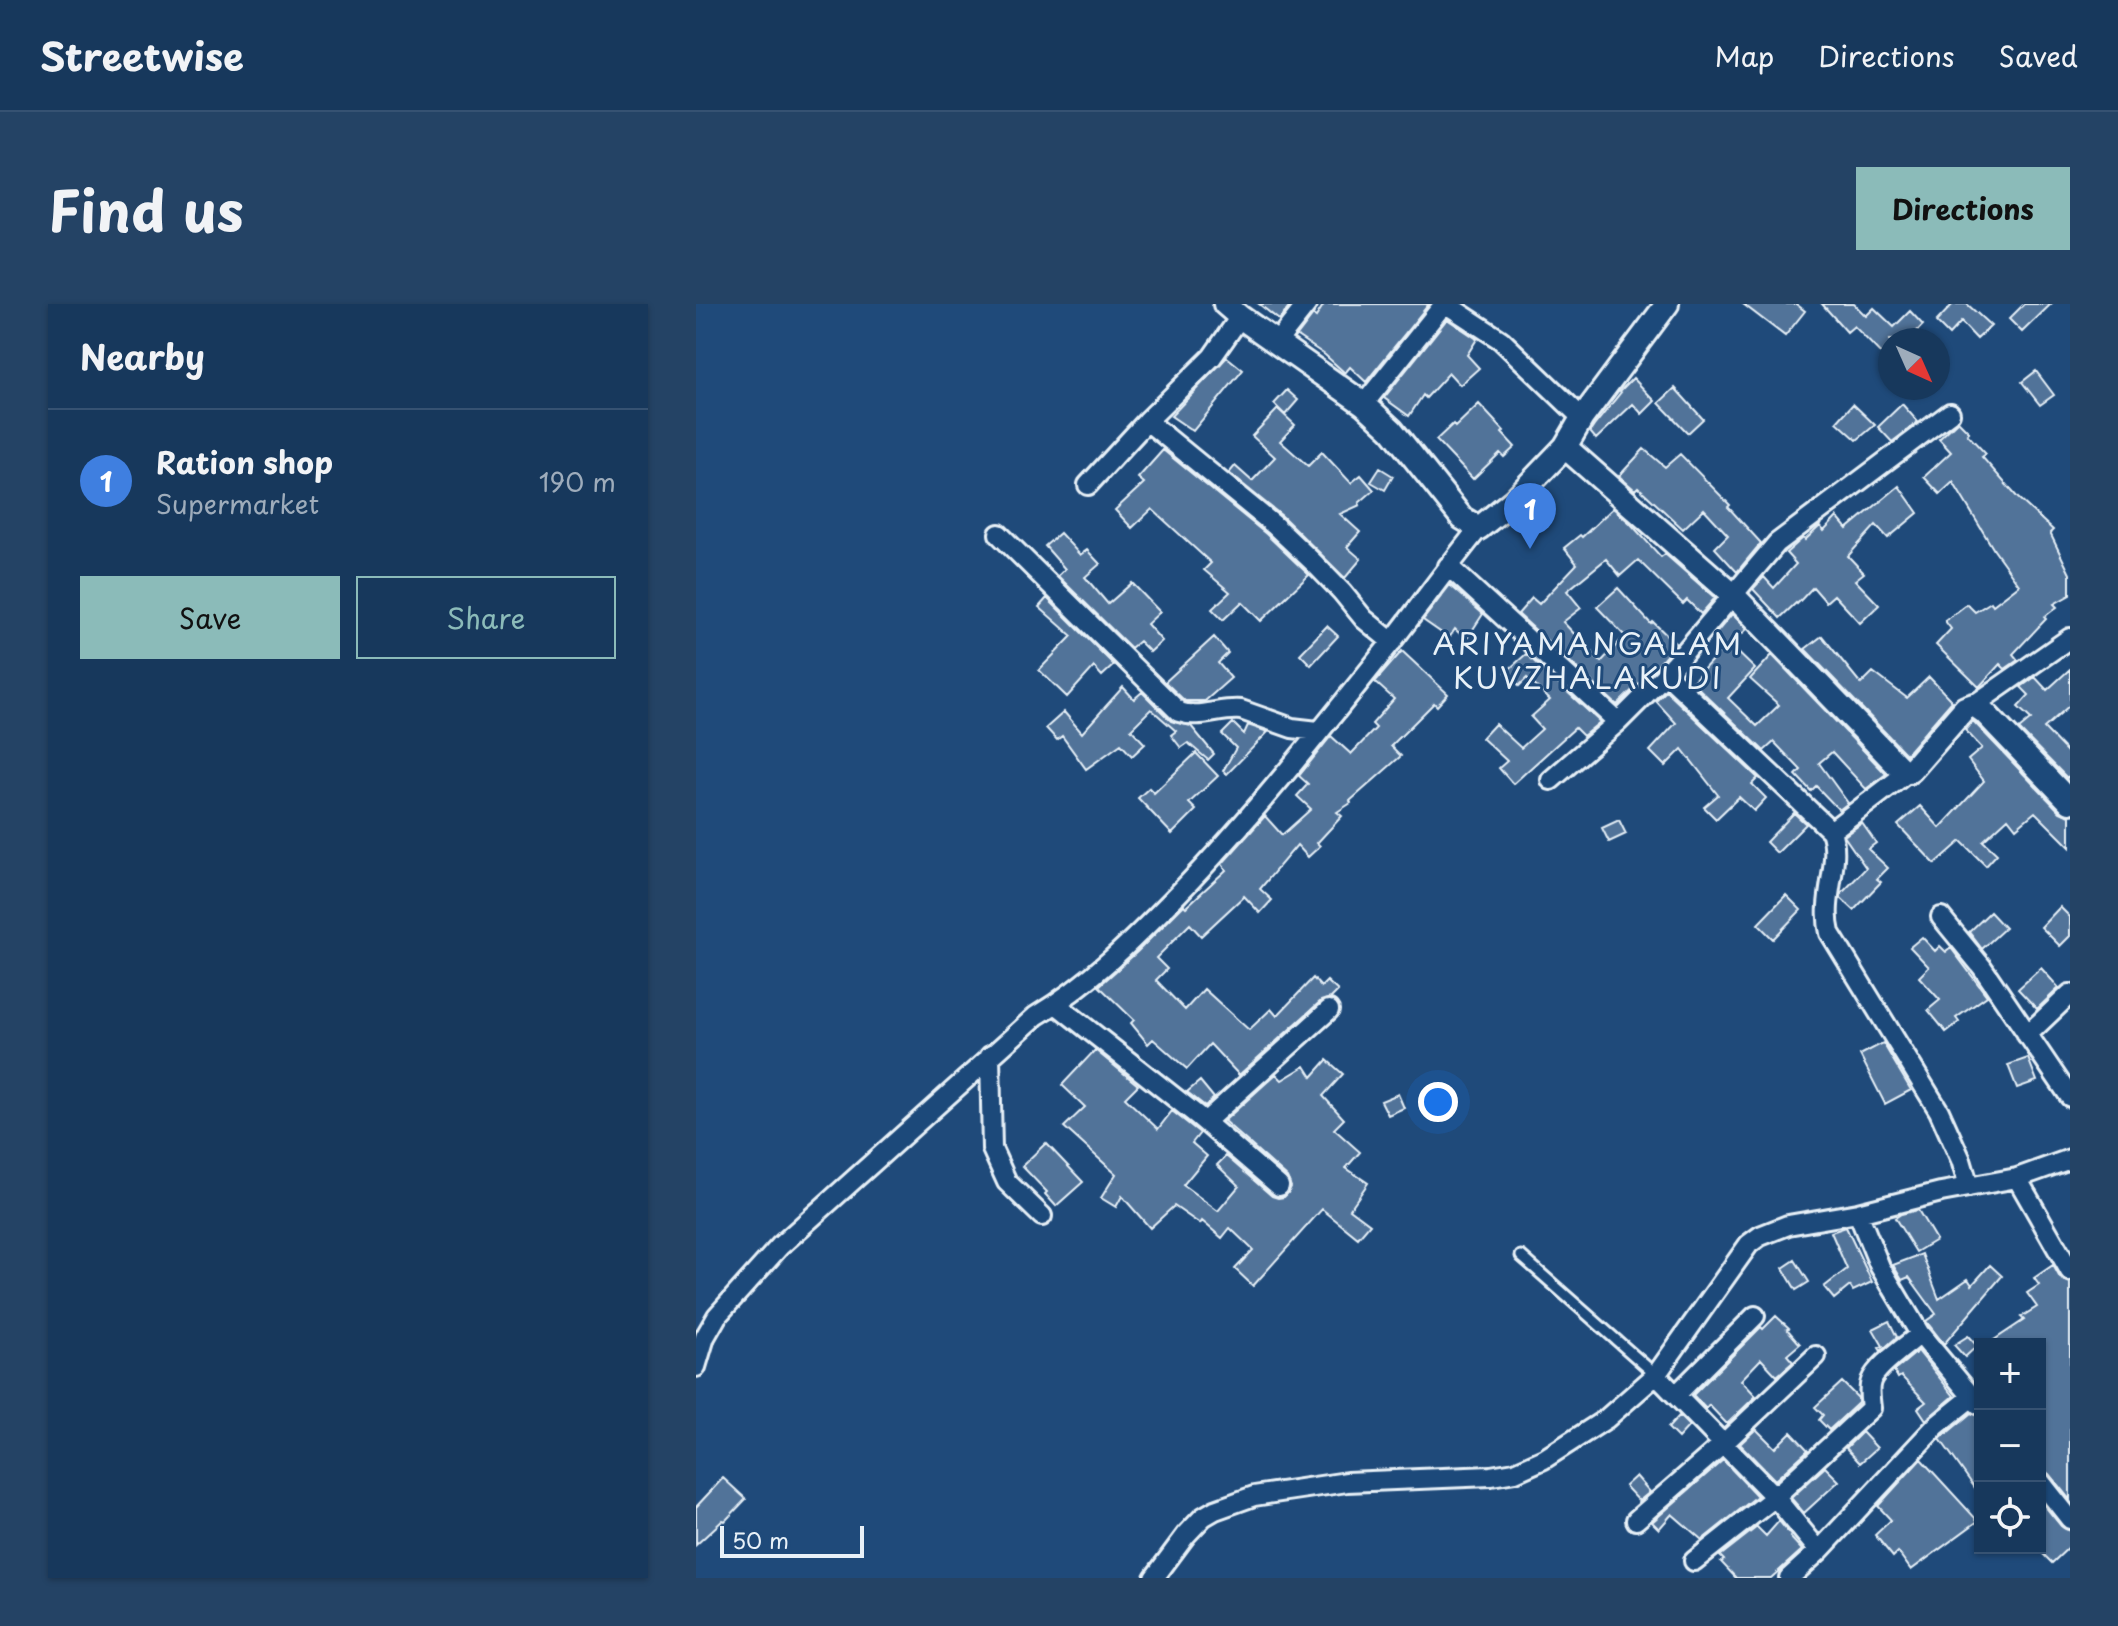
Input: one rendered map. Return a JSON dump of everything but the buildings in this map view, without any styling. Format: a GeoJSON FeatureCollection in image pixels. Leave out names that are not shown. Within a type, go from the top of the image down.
{"type":"FeatureCollection","features":[{"type":"Feature","properties":{"kind":"street"},"geometry":{"type":"LineString","coordinates":[[1277,342],[1307,304]]}},
{"type":"Feature","properties":{"kind":"street"},"geometry":{"type":"LineString","coordinates":[[1364,404],[1445,304],[1501,340],[1582,418]]}},
{"type":"Feature","properties":{"kind":"street"},"geometry":{"type":"LineString","coordinates":[[696,1367],[705,1337],[717,1316],[780,1246],[1036,1016],[1056,1004],[1131,943],[1200,870],[1318,731],[1387,637],[1479,528],[1514,500],[1565,447],[1582,418],[1667,304]]}},
{"type":"Feature","properties":{"kind":"street"},"geometry":{"type":"LineString","coordinates":[[1088,485],[1212,357],[1232,314],[1364,404],[1392,430],[1462,518],[1479,528]]}},
{"type":"Feature","properties":{"kind":"street"},"geometry":{"type":"LineString","coordinates":[[1551,780],[1618,722],[1666,674],[1777,543],[1950,413]]}},
{"type":"Feature","properties":{"kind":"street"},"geometry":{"type":"LineString","coordinates":[[1147,421],[1274,525],[1313,562],[1364,619],[1387,637]]}},
{"type":"Feature","properties":{"kind":"street"},"geometry":{"type":"LineString","coordinates":[[1565,447],[1733,595],[1896,765],[1908,772]]}},
{"type":"Feature","properties":{"kind":"street"},"geometry":{"type":"LineString","coordinates":[[999,534],[1179,712],[1188,715],[1232,709],[1318,731]]}},
{"type":"Feature","properties":{"kind":"street"},"geometry":{"type":"LineString","coordinates":[[1448,566],[1618,722]]}},
{"type":"Feature","properties":{"kind":"street"},"geometry":{"type":"LineString","coordinates":[[1831,831],[1908,772],[1965,708],[1974,705],[2070,638]]}},
{"type":"Feature","properties":{"kind":"street"},"geometry":{"type":"LineString","coordinates":[[1666,674],[1831,831],[1835,846],[1827,904],[1830,933],[1939,1111],[1965,1173]]}},
{"type":"Feature","properties":{"kind":"street"},"geometry":{"type":"LineString","coordinates":[[1974,705],[2070,802]]}},
{"type":"Feature","properties":{"kind":"street"},"geometry":{"type":"LineString","coordinates":[[1941,917],[1982,967],[2070,1097]]}},
{"type":"Feature","properties":{"kind":"street"},"geometry":{"type":"LineString","coordinates":[[2027,1035],[2070,994]]}},
{"type":"Feature","properties":{"kind":"street"},"geometry":{"type":"LineString","coordinates":[[1056,1004],[1205,1122],[1279,1186]]}},
{"type":"Feature","properties":{"kind":"street"},"geometry":{"type":"LineString","coordinates":[[1205,1122],[1329,1010]]}},
{"type":"Feature","properties":{"kind":"street"},"geometry":{"type":"LineString","coordinates":[[990,1056],[992,1149],[1007,1182],[1042,1216]]}},
{"type":"Feature","properties":{"kind":"street"},"geometry":{"type":"LineString","coordinates":[[1154,1578],[1200,1519],[1215,1510],[1254,1496],[1347,1482],[1491,1476],[1515,1472],[1544,1459],[1606,1419],[1653,1372],[1749,1244],[1771,1231],[1941,1192],[1965,1173],[2017,1178],[2070,1159]]}},
{"type":"Feature","properties":{"kind":"street"},"geometry":{"type":"LineString","coordinates":[[2017,1178],[2070,1271]]}},
{"type":"Feature","properties":{"kind":"street"},"geometry":{"type":"LineString","coordinates":[[1858,1213],[1880,1267],[1920,1334],[1974,1400]]}},
{"type":"Feature","properties":{"kind":"street"},"geometry":{"type":"LineString","coordinates":[[1676,1395],[1755,1316]]}},
{"type":"Feature","properties":{"kind":"street"},"geometry":{"type":"LineString","coordinates":[[1694,1561],[1775,1497],[1871,1408],[1871,1380],[1920,1334]]}},
{"type":"Feature","properties":{"kind":"street"},"geometry":{"type":"LineString","coordinates":[[1636,1520],[1722,1445],[1816,1356]]}},
{"type":"Feature","properties":{"kind":"street"},"geometry":{"type":"LineString","coordinates":[[1653,1372],[1775,1497],[1819,1551]]}},
{"type":"Feature","properties":{"kind":"street"},"geometry":{"type":"LineString","coordinates":[[1789,1578],[1819,1551],[1936,1426],[1974,1403]]}},
{"type":"Feature","properties":{"kind":"street"},"geometry":{"type":"LineString","coordinates":[[2041,1482],[2070,1519]]}},
{"type":"Feature","properties":{"kind":"lane"},"geometry":{"type":"LineString","coordinates":[[1521,1256],[1653,1372]]}},
{"type":"Feature","properties":{"kind":"place","name":"Ration shop"},"geometry":{"type":"Point","coordinates":[1530,549]}},
{"type":"Feature","properties":{"kind":"district","name":"ARIYAMANGALAM KUVZHALAKUDI"},"geometry":{"type":"Point","coordinates":[1588,662]}}]}
